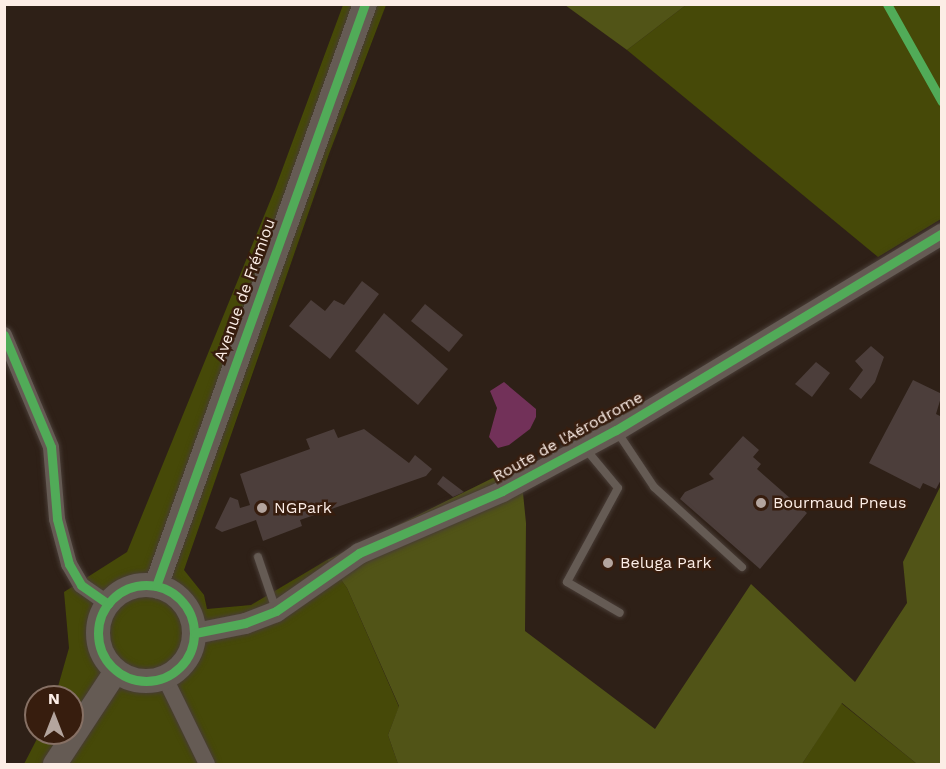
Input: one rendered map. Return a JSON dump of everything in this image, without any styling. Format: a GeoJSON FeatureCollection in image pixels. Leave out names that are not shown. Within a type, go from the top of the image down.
{"type":"FeatureCollection","features":[{"type":"Feature","properties":{"kind":"main road","name":"Avenue de Frémiou"},"geometry":{"type":"LineString","coordinates":[[156,586],[365,4]]}},
{"type":"Feature","properties":{"kind":"main road"},"geometry":{"type":"LineString","coordinates":[[156,586],[184,603],[195,633],[187,660],[165,678],[139,681],[116,671],[106,660],[98,631],[108,604],[129,588],[156,586]]}},
{"type":"Feature","properties":{"kind":"main road"},"geometry":{"type":"LineString","coordinates":[[55,765],[116,671]]}},
{"type":"Feature","properties":{"kind":"street","name":"Route de l'Aérodrome"},"geometry":{"type":"LineString","coordinates":[[195,633],[245,623],[276,611],[359,553],[442,520],[584,447],[942,233]]}},
{"type":"Feature","properties":{"kind":"street"},"geometry":{"type":"LineString","coordinates":[[4,335],[51,447],[57,519],[69,564],[81,585],[108,604]]}},
{"type":"Feature","properties":{"kind":"street"},"geometry":{"type":"LineString","coordinates":[[165,678],[207,765]]}},
{"type":"Feature","properties":{"kind":"lane"},"geometry":{"type":"LineString","coordinates":[[615,430],[654,487],[742,567]]}},
{"type":"Feature","properties":{"kind":"lane"},"geometry":{"type":"LineString","coordinates":[[584,447],[618,488],[567,582],[620,613]]}},
{"type":"Feature","properties":{"kind":"lane"},"geometry":{"type":"LineString","coordinates":[[258,557],[276,611]]}},
{"type":"Feature","properties":{"kind":"shaded area"},"geometry":{"type":"Polygon","coordinates":[[[343,5],[386,5],[329,154],[184,570],[204,595],[207,609],[251,605],[327,560],[347,588],[399,707],[388,735],[398,764],[24,764],[34,745],[84,745],[84,685],[58,685],[69,648],[64,592],[127,552],[275,189],[343,5]]]}},
{"type":"Feature","properties":{"kind":"shaded area"},"geometry":{"type":"Polygon","coordinates":[[[565,5],[686,5],[627,50],[565,5]]]}},
{"type":"Feature","properties":{"kind":"shaded area"},"geometry":{"type":"Polygon","coordinates":[[[686,5],[941,5],[941,219],[878,257],[627,50],[686,5]]]}},
{"type":"Feature","properties":{"kind":"shaded area"},"geometry":{"type":"Polygon","coordinates":[[[504,382],[536,409],[536,417],[530,429],[509,445],[498,448],[489,437],[497,408],[490,391],[504,382]]]}},
{"type":"Feature","properties":{"kind":"shaded area"},"geometry":{"type":"Polygon","coordinates":[[[511,469],[523,493],[526,523],[525,631],[655,729],[751,584],[855,682],[907,603],[903,562],[941,485],[941,764],[917,764],[842,703],[802,764],[398,764],[388,735],[399,706],[347,588],[327,560],[511,469]]]}},
{"type":"Feature","properties":{"kind":"shaded area"},"geometry":{"type":"Polygon","coordinates":[[[841,703],[917,764],[802,764],[841,703]]]}},
{"type":"Feature","properties":{"kind":"building"},"geometry":{"type":"Polygon","coordinates":[[[362,281],[379,294],[330,359],[289,326],[311,300],[325,311],[334,300],[344,305],[362,281]]]}},
{"type":"Feature","properties":{"kind":"building"},"geometry":{"type":"Polygon","coordinates":[[[425,304],[463,335],[449,352],[411,321],[425,304]]]}},
{"type":"Feature","properties":{"kind":"building"},"geometry":{"type":"Polygon","coordinates":[[[384,313],[448,369],[418,405],[355,351],[384,313]]]}},
{"type":"Feature","properties":{"kind":"building"},"geometry":{"type":"Polygon","coordinates":[[[871,346],[884,357],[875,382],[861,399],[849,389],[863,370],[855,361],[871,346]]]}},
{"type":"Feature","properties":{"kind":"building"},"geometry":{"type":"Polygon","coordinates":[[[816,362],[830,373],[812,397],[795,384],[816,362]]]}},
{"type":"Feature","properties":{"kind":"building"},"geometry":{"type":"Polygon","coordinates":[[[913,380],[942,394],[936,414],[942,417],[942,478],[936,489],[923,483],[920,489],[869,463],[913,380]]]}},
{"type":"Feature","properties":{"kind":"building"},"geometry":{"type":"Polygon","coordinates":[[[334,429],[338,438],[364,429],[409,463],[415,455],[432,469],[426,476],[300,520],[302,526],[263,541],[256,520],[222,532],[215,528],[230,497],[238,500],[240,508],[250,505],[240,474],[310,449],[306,439],[334,429]]]}},
{"type":"Feature","properties":{"kind":"building"},"geometry":{"type":"Polygon","coordinates":[[[743,436],[759,450],[753,457],[761,464],[757,469],[807,513],[760,569],[680,499],[685,492],[714,479],[709,474],[743,436]]]}},
{"type":"Feature","properties":{"kind":"building"},"geometry":{"type":"Polygon","coordinates":[[[443,476],[464,492],[453,497],[437,484],[443,476]]]}},
{"type":"Feature","properties":{"kind":"cycle path"},"geometry":{"type":"LineString","coordinates":[[156,586],[365,4]]}},
{"type":"Feature","properties":{"kind":"cycle path"},"geometry":{"type":"LineString","coordinates":[[887,4],[942,102]]}},
{"type":"Feature","properties":{"kind":"cycle path"},"geometry":{"type":"LineString","coordinates":[[195,633],[245,623],[276,611],[359,553],[502,491],[616,430],[942,233]]}},
{"type":"Feature","properties":{"kind":"cycle path"},"geometry":{"type":"LineString","coordinates":[[4,335],[51,447],[57,519],[69,564],[81,585],[108,604]]}},
{"type":"Feature","properties":{"kind":"cycle path"},"geometry":{"type":"LineString","coordinates":[[146,585],[164,589],[180,599],[190,615],[194,633],[190,651],[180,667],[164,677],[146,681],[128,677],[112,667],[102,651],[98,633],[102,615],[112,599],[128,589],[146,585]]}},
{"type":"Feature","properties":{"kind":"place","name":"Bourmaud Pneus"},"geometry":{"type":"Point","coordinates":[761,503]}},
{"type":"Feature","properties":{"kind":"place","name":"NGPark"},"geometry":{"type":"Point","coordinates":[262,508]}},
{"type":"Feature","properties":{"kind":"place","name":"Beluga Park"},"geometry":{"type":"Point","coordinates":[608,563]}}]}
